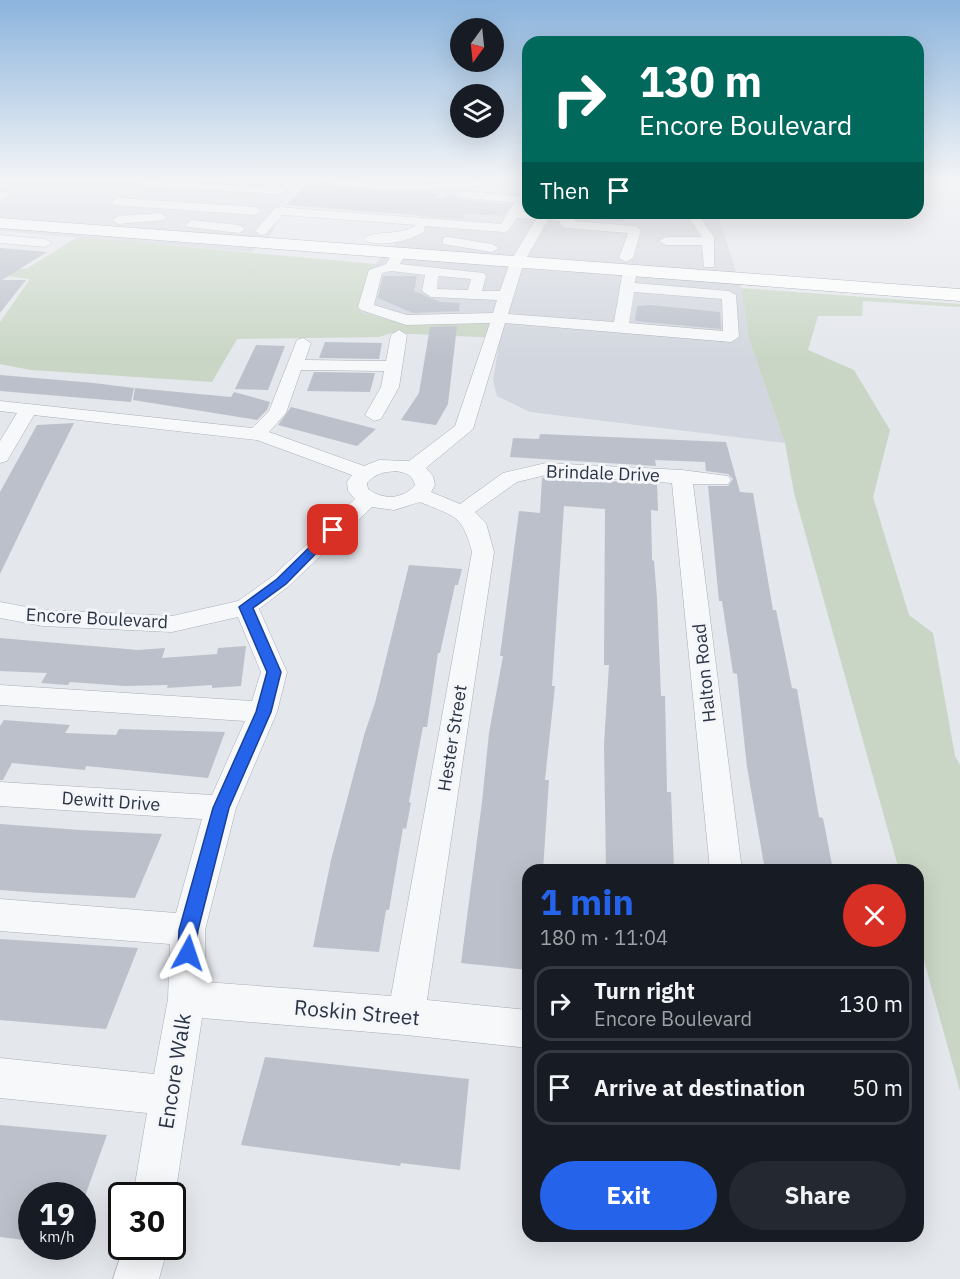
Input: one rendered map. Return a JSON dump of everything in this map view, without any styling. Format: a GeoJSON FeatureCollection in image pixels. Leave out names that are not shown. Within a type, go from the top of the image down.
{"type":"FeatureCollection","features":[{"type":"Feature","properties":{"kind":"highway"},"geometry":{"type":"LineString","coordinates":[[178,240],[395,260],[522,256]]}},
{"type":"Feature","properties":{"kind":"highway"},"geometry":{"type":"LineString","coordinates":[[391,240],[492,248],[627,279],[960,295]]}},
{"type":"Feature","properties":{"kind":"highway"},"geometry":{"type":"LineString","coordinates":[[627,279],[709,264],[960,282]]}},
{"type":"Feature","properties":{"kind":"street"},"geometry":{"type":"LineString","coordinates":[[8,240],[45,243]]}},
{"type":"Feature","properties":{"kind":"street"},"geometry":{"type":"LineString","coordinates":[[438,240],[474,243],[492,248]]}},
{"type":"Feature","properties":{"kind":"street"},"geometry":{"type":"LineString","coordinates":[[462,512],[416,481],[388,465],[365,472],[359,477],[356,487],[368,499],[394,503],[416,481],[464,429],[506,296],[531,240]]}},
{"type":"Feature","properties":{"kind":"street"},"geometry":{"type":"LineString","coordinates":[[621,327],[632,240]]}},
{"type":"Feature","properties":{"kind":"street"},"geometry":{"type":"LineString","coordinates":[[666,241],[708,241],[709,264]]}},
{"type":"Feature","properties":{"kind":"street"},"geometry":{"type":"LineString","coordinates":[[474,295],[479,276],[432,272],[395,260],[376,270],[366,307],[406,320],[499,318],[731,337],[729,295],[627,279]]}},
{"type":"Feature","properties":{"kind":"street"},"geometry":{"type":"LineString","coordinates":[[432,272],[429,291],[436,294],[506,296]]}},
{"type":"Feature","properties":{"kind":"street"},"geometry":{"type":"LineString","coordinates":[[374,415],[390,387],[399,335]]}},
{"type":"Feature","properties":{"kind":"street"},"geometry":{"type":"LineString","coordinates":[[256,435],[277,413],[303,343]]}},
{"type":"Feature","properties":{"kind":"street"},"geometry":{"type":"LineString","coordinates":[[295,366],[393,366]]}},
{"type":"Feature","properties":{"kind":"street"},"geometry":{"type":"LineString","coordinates":[[0,406],[256,435],[365,472]]}},
{"type":"Feature","properties":{"kind":"street"},"geometry":{"type":"LineString","coordinates":[[0,457],[29,409]]}},
{"type":"Feature","properties":{"kind":"street","name":"Brindale Drive"},"geometry":{"type":"LineString","coordinates":[[462,512],[510,477],[546,469],[721,480]]}},
{"type":"Feature","properties":{"kind":"street","name":"Halton Road"},"geometry":{"type":"LineString","coordinates":[[682,477],[725,864]]}},
{"type":"Feature","properties":{"kind":"street","name":"Encore Boulevard"},"geometry":{"type":"LineString","coordinates":[[0,610],[43,618],[172,624],[246,607],[281,581],[368,499]]}},
{"type":"Feature","properties":{"kind":"street","name":"Hester Street"},"geometry":{"type":"LineString","coordinates":[[406,1016],[483,552],[475,522],[462,512]]}},
{"type":"Feature","properties":{"kind":"street","name":"Encore Walk"},"geometry":{"type":"LineString","coordinates":[[156,1182],[186,999],[188,930],[221,808],[263,712],[274,672],[246,607]]}},
{"type":"Feature","properties":{"kind":"street"},"geometry":{"type":"LineString","coordinates":[[0,695],[263,712]]}},
{"type":"Feature","properties":{"kind":"street","name":"Dewitt Drive"},"geometry":{"type":"LineString","coordinates":[[0,794],[221,808]]}},
{"type":"Feature","properties":{"kind":"street"},"geometry":{"type":"LineString","coordinates":[[0,915],[188,930]]}},
{"type":"Feature","properties":{"kind":"street","name":"Roskin Street"},"geometry":{"type":"LineString","coordinates":[[186,999],[406,1016],[522,1028]]}},
{"type":"Feature","properties":{"kind":"street"},"geometry":{"type":"LineString","coordinates":[[0,1078],[170,1095]]}},
{"type":"Feature","properties":{"kind":"street"},"geometry":{"type":"LineString","coordinates":[[136,1279],[142,1260]]}},
{"type":"Feature","properties":{"kind":"shaded area"},"geometry":{"type":"Polygon","coordinates":[[[104,240],[267,240],[252,252],[104,240]]]}},
{"type":"Feature","properties":{"kind":"shaded area"},"geometry":{"type":"Polygon","coordinates":[[[399,240],[726,240],[741,288],[749,339],[785,443],[530,412],[497,396],[493,380],[500,338],[403,323],[362,313],[359,301],[375,264],[399,240]]]}},
{"type":"Feature","properties":{"kind":"green space"},"geometry":{"type":"Polygon","coordinates":[[[74,240],[108,240],[375,264],[359,301],[362,313],[403,323],[505,322],[500,338],[391,333],[379,337],[237,339],[212,382],[31,370],[0,364],[0,322],[30,279],[0,275],[0,269],[26,269],[74,240]]]}},
{"type":"Feature","properties":{"kind":"green space"},"geometry":{"type":"Polygon","coordinates":[[[741,288],[960,304],[960,307],[863,301],[862,316],[818,316],[808,350],[854,370],[890,430],[873,497],[909,615],[933,633],[955,756],[960,765],[960,1091],[924,961],[924,864],[897,864],[794,493],[785,443],[749,339],[741,288]]]}},
{"type":"Feature","properties":{"kind":"building"},"geometry":{"type":"Polygon","coordinates":[[[0,248],[47,252],[2,280],[26,280],[0,313],[0,248]]]}},
{"type":"Feature","properties":{"kind":"building"},"geometry":{"type":"Polygon","coordinates":[[[383,276],[417,276],[414,291],[440,302],[460,303],[459,310],[461,311],[413,313],[378,298],[383,276]]]}},
{"type":"Feature","properties":{"kind":"building"},"geometry":{"type":"Polygon","coordinates":[[[650,305],[720,312],[721,329],[635,321],[637,306],[650,305]]]}},
{"type":"Feature","properties":{"kind":"building"},"geometry":{"type":"Polygon","coordinates":[[[457,326],[448,404],[436,425],[401,420],[419,393],[430,327],[457,326]]]}},
{"type":"Feature","properties":{"kind":"building"},"geometry":{"type":"Polygon","coordinates":[[[325,342],[382,343],[379,359],[319,358],[325,342]]]}},
{"type":"Feature","properties":{"kind":"building"},"geometry":{"type":"Polygon","coordinates":[[[256,345],[285,346],[268,390],[235,389],[256,345]]]}},
{"type":"Feature","properties":{"kind":"building"},"geometry":{"type":"Polygon","coordinates":[[[314,372],[375,373],[370,392],[307,391],[314,372]]]}},
{"type":"Feature","properties":{"kind":"building"},"geometry":{"type":"Polygon","coordinates":[[[0,375],[134,388],[131,402],[0,391],[0,375]]]}},
{"type":"Feature","properties":{"kind":"building"},"geometry":{"type":"Polygon","coordinates":[[[135,388],[231,397],[234,392],[270,402],[267,410],[257,420],[133,400],[135,388]]]}},
{"type":"Feature","properties":{"kind":"building"},"geometry":{"type":"Polygon","coordinates":[[[291,407],[376,429],[357,446],[278,425],[291,407]]]}},
{"type":"Feature","properties":{"kind":"building"},"geometry":{"type":"Polygon","coordinates":[[[74,423],[0,574],[0,492],[37,425],[74,423]]]}},
{"type":"Feature","properties":{"kind":"building"},"geometry":{"type":"Polygon","coordinates":[[[540,434],[726,442],[740,492],[753,493],[773,610],[776,610],[792,688],[797,689],[819,817],[823,818],[832,864],[764,864],[747,767],[737,674],[733,673],[722,601],[719,601],[708,486],[728,486],[733,479],[728,474],[706,471],[705,462],[655,460],[656,466],[510,457],[513,438],[539,439],[540,434]]]}},
{"type":"Feature","properties":{"kind":"building"},"geometry":{"type":"Polygon","coordinates":[[[542,478],[657,484],[658,511],[651,510],[652,560],[654,561],[657,598],[661,696],[665,696],[667,792],[671,792],[674,864],[606,864],[604,744],[609,665],[604,665],[605,509],[564,506],[552,686],[555,686],[545,780],[549,780],[543,864],[522,864],[522,969],[461,963],[489,733],[503,656],[500,656],[519,511],[540,513],[542,478]]]}},
{"type":"Feature","properties":{"kind":"building"},"geometry":{"type":"Polygon","coordinates":[[[409,565],[462,569],[458,585],[455,585],[440,653],[438,653],[427,727],[423,727],[406,829],[403,828],[389,910],[386,910],[379,952],[313,947],[331,860],[365,732],[375,703],[409,565]]]}},
{"type":"Feature","properties":{"kind":"building"},"geometry":{"type":"Polygon","coordinates":[[[0,638],[138,650],[165,648],[162,658],[217,654],[218,648],[246,646],[241,686],[167,688],[168,685],[125,686],[70,682],[68,685],[41,683],[47,673],[0,671],[0,638]]]}},
{"type":"Feature","properties":{"kind":"building"},"geometry":{"type":"Polygon","coordinates":[[[4,720],[70,725],[65,733],[116,735],[119,729],[225,732],[208,778],[86,766],[85,770],[12,763],[3,780],[0,780],[0,726],[4,720]]]}},
{"type":"Feature","properties":{"kind":"building"},"geometry":{"type":"Polygon","coordinates":[[[0,824],[162,834],[135,898],[41,893],[0,890],[0,824]]]}},
{"type":"Feature","properties":{"kind":"building"},"geometry":{"type":"Polygon","coordinates":[[[0,939],[138,948],[106,1029],[0,1020],[0,939]]]}},
{"type":"Feature","properties":{"kind":"building"},"geometry":{"type":"Polygon","coordinates":[[[265,1057],[469,1079],[460,1170],[401,1163],[400,1166],[241,1145],[265,1057]]]}},
{"type":"Feature","properties":{"kind":"building"},"geometry":{"type":"Polygon","coordinates":[[[0,1125],[107,1135],[90,1182],[18,1182],[18,1239],[0,1237],[0,1125]]]}},
{"type":"Feature","properties":{"kind":"route"},"geometry":{"type":"LineString","coordinates":[[188,953],[188,930],[221,808],[263,712],[274,672],[246,607],[281,581],[333,530]]}}]}
